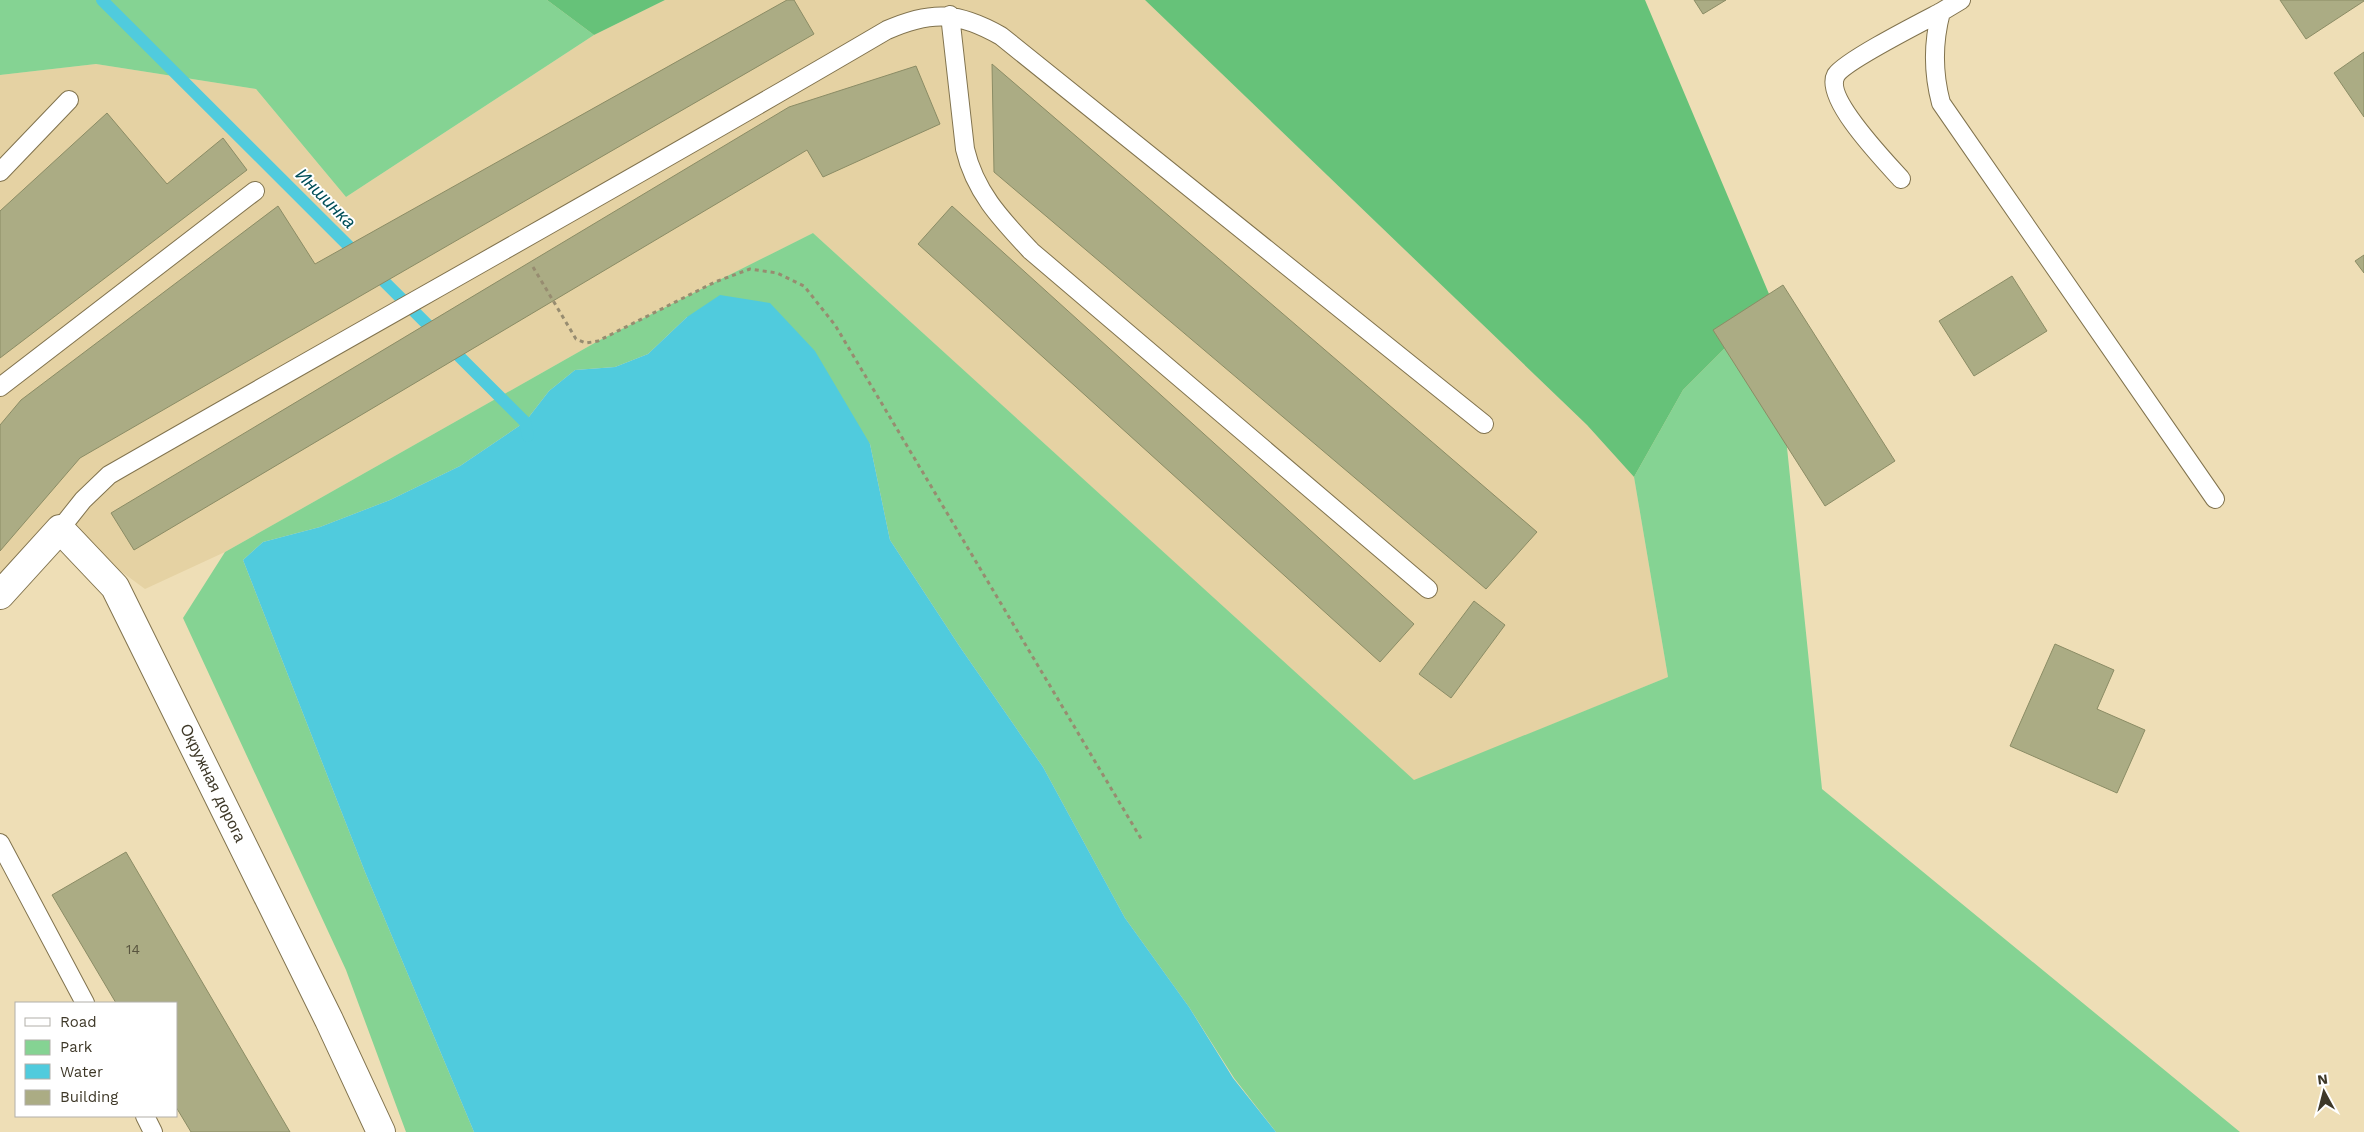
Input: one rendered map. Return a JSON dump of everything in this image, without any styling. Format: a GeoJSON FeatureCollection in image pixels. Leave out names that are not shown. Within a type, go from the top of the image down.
{"type":"FeatureCollection","features":[{"type":"Feature","properties":{"kind":"street"},"geometry":{"type":"LineString","coordinates":[[0,595],[60,529]]}},
{"type":"Feature","properties":{"kind":"street","name":"Окружная дорога"},"geometry":{"type":"LineString","coordinates":[[60,529],[115,587],[311,985],[381,1132]]}},
{"type":"Feature","properties":{"kind":"lane"},"geometry":{"type":"LineString","coordinates":[[1901,179],[1854,125],[1843,106],[1835,82],[1836,75],[1859,58],[1961,0]]}},
{"type":"Feature","properties":{"kind":"lane"},"geometry":{"type":"LineString","coordinates":[[1941,12],[1936,40],[1934,70],[1941,103],[2215,499]]}},
{"type":"Feature","properties":{"kind":"lane"},"geometry":{"type":"LineString","coordinates":[[950,15],[965,148],[969,167],[977,186],[1008,227],[1031,251],[1428,589]]}},
{"type":"Feature","properties":{"kind":"lane"},"geometry":{"type":"LineString","coordinates":[[60,529],[89,494],[109,475],[336,344],[519,243],[887,30],[902,24],[950,15],[972,20],[1001,36],[1484,424]]}},
{"type":"Feature","properties":{"kind":"lane"},"geometry":{"type":"LineString","coordinates":[[0,172],[69,100]]}},
{"type":"Feature","properties":{"kind":"lane"},"geometry":{"type":"LineString","coordinates":[[0,388],[255,191]]}},
{"type":"Feature","properties":{"kind":"lane"},"geometry":{"type":"LineString","coordinates":[[0,843],[84,1002]]}},
{"type":"Feature","properties":{"kind":"lane"},"geometry":{"type":"LineString","coordinates":[[146,1117],[154,1132]]}},
{"type":"Feature","properties":{"kind":"path"},"geometry":{"type":"LineString","coordinates":[[519,243],[576,339],[586,343],[598,341],[715,282],[750,269],[777,273],[804,286],[835,325],[1143,842]]}},
{"type":"Feature","properties":{"kind":"shaded area"},"geometry":{"type":"Polygon","coordinates":[[[665,0],[1145,0],[1587,425],[1634,477],[1668,677],[1414,781],[813,233],[598,341],[225,552],[145,589],[58,525],[0,578],[0,75],[96,64],[256,89],[346,197],[594,35],[665,0]]]}},
{"type":"Feature","properties":{"kind":"green space"},"geometry":{"type":"Polygon","coordinates":[[[0,0],[547,0],[594,35],[346,197],[256,89],[96,64],[0,75],[0,0]]]}},
{"type":"Feature","properties":{"kind":"green space"},"geometry":{"type":"Polygon","coordinates":[[[547,0],[665,0],[594,35],[547,0]]]}},
{"type":"Feature","properties":{"kind":"green space"},"geometry":{"type":"Polygon","coordinates":[[[1145,0],[1645,0],[1772,301],[1683,390],[1634,477],[1587,425],[1145,0]]]}},
{"type":"Feature","properties":{"kind":"green space"},"geometry":{"type":"Polygon","coordinates":[[[813,233],[1414,780],[1668,677],[1634,477],[1683,390],[1772,301],[1822,789],[2240,1132],[1276,1132],[1234,1078],[1189,1007],[1125,918],[1043,767],[960,647],[890,540],[870,444],[687,317],[648,354],[615,367],[575,370],[549,391],[525,422],[460,466],[390,500],[320,527],[263,542],[243,560],[365,872],[474,1132],[406,1132],[346,970],[183,618],[225,552],[598,341],[813,233]]]}},
{"type":"Feature","properties":{"kind":"water"},"geometry":{"type":"Polygon","coordinates":[[[720,295],[770,303],[815,351],[870,444],[890,540],[960,647],[1043,767],[1125,918],[1189,1007],[1233,1078],[1276,1132],[474,1132],[365,872],[243,560],[263,542],[320,527],[390,500],[460,466],[525,422],[549,391],[575,370],[615,367],[648,354],[687,317],[720,295]]]}},
{"type":"Feature","properties":{"kind":"building"},"geometry":{"type":"Polygon","coordinates":[[[787,0],[794,0],[814,34],[80,458],[0,551],[0,425],[21,400],[278,206],[315,264],[787,0]]]}},
{"type":"Feature","properties":{"kind":"building"},"geometry":{"type":"Polygon","coordinates":[[[1694,0],[1726,0],[1703,14],[1694,0]]]}},
{"type":"Feature","properties":{"kind":"building"},"geometry":{"type":"Polygon","coordinates":[[[2280,0],[2364,0],[2364,1],[2306,39],[2280,0]]]}},
{"type":"Feature","properties":{"kind":"building"},"geometry":{"type":"Polygon","coordinates":[[[2364,52],[2364,117],[2334,73],[2364,52]]]}},
{"type":"Feature","properties":{"kind":"building"},"geometry":{"type":"Polygon","coordinates":[[[992,64],[1537,532],[1486,589],[994,172],[992,64]]]}},
{"type":"Feature","properties":{"kind":"building"},"geometry":{"type":"Polygon","coordinates":[[[916,66],[940,124],[823,177],[807,150],[134,550],[111,513],[789,107],[916,66]]]}},
{"type":"Feature","properties":{"kind":"building"},"geometry":{"type":"Polygon","coordinates":[[[107,113],[167,184],[223,138],[247,170],[0,358],[0,211],[107,113]]]}},
{"type":"Feature","properties":{"kind":"building"},"geometry":{"type":"Polygon","coordinates":[[[952,206],[1414,624],[1380,662],[918,244],[952,206]]]}},
{"type":"Feature","properties":{"kind":"building"},"geometry":{"type":"Polygon","coordinates":[[[2364,255],[2364,273],[2355,261],[2364,255]]]}},
{"type":"Feature","properties":{"kind":"building"},"geometry":{"type":"Polygon","coordinates":[[[2012,276],[2047,331],[1974,376],[1939,321],[2012,276]]]}},
{"type":"Feature","properties":{"kind":"building"},"geometry":{"type":"Polygon","coordinates":[[[1783,285],[1895,461],[1825,506],[1713,330],[1783,285]]]}},
{"type":"Feature","properties":{"kind":"building"},"geometry":{"type":"Polygon","coordinates":[[[1474,601],[1505,625],[1451,698],[1419,674],[1474,601]]]}},
{"type":"Feature","properties":{"kind":"building"},"geometry":{"type":"Polygon","coordinates":[[[2055,644],[2114,670],[2097,709],[2145,730],[2117,793],[2010,746],[2055,644]]]}},
{"type":"Feature","properties":{"kind":"building"},"geometry":{"type":"Polygon","coordinates":[[[126,852],[290,1132],[191,1132],[178,1110],[178,1002],[115,1002],[52,895],[126,852]]]}},
{"type":"Feature","properties":{"kind":"waterway","name":"Иншинка"},"geometry":{"type":"LineString","coordinates":[[102,0],[525,422],[528,436]]}}]}
